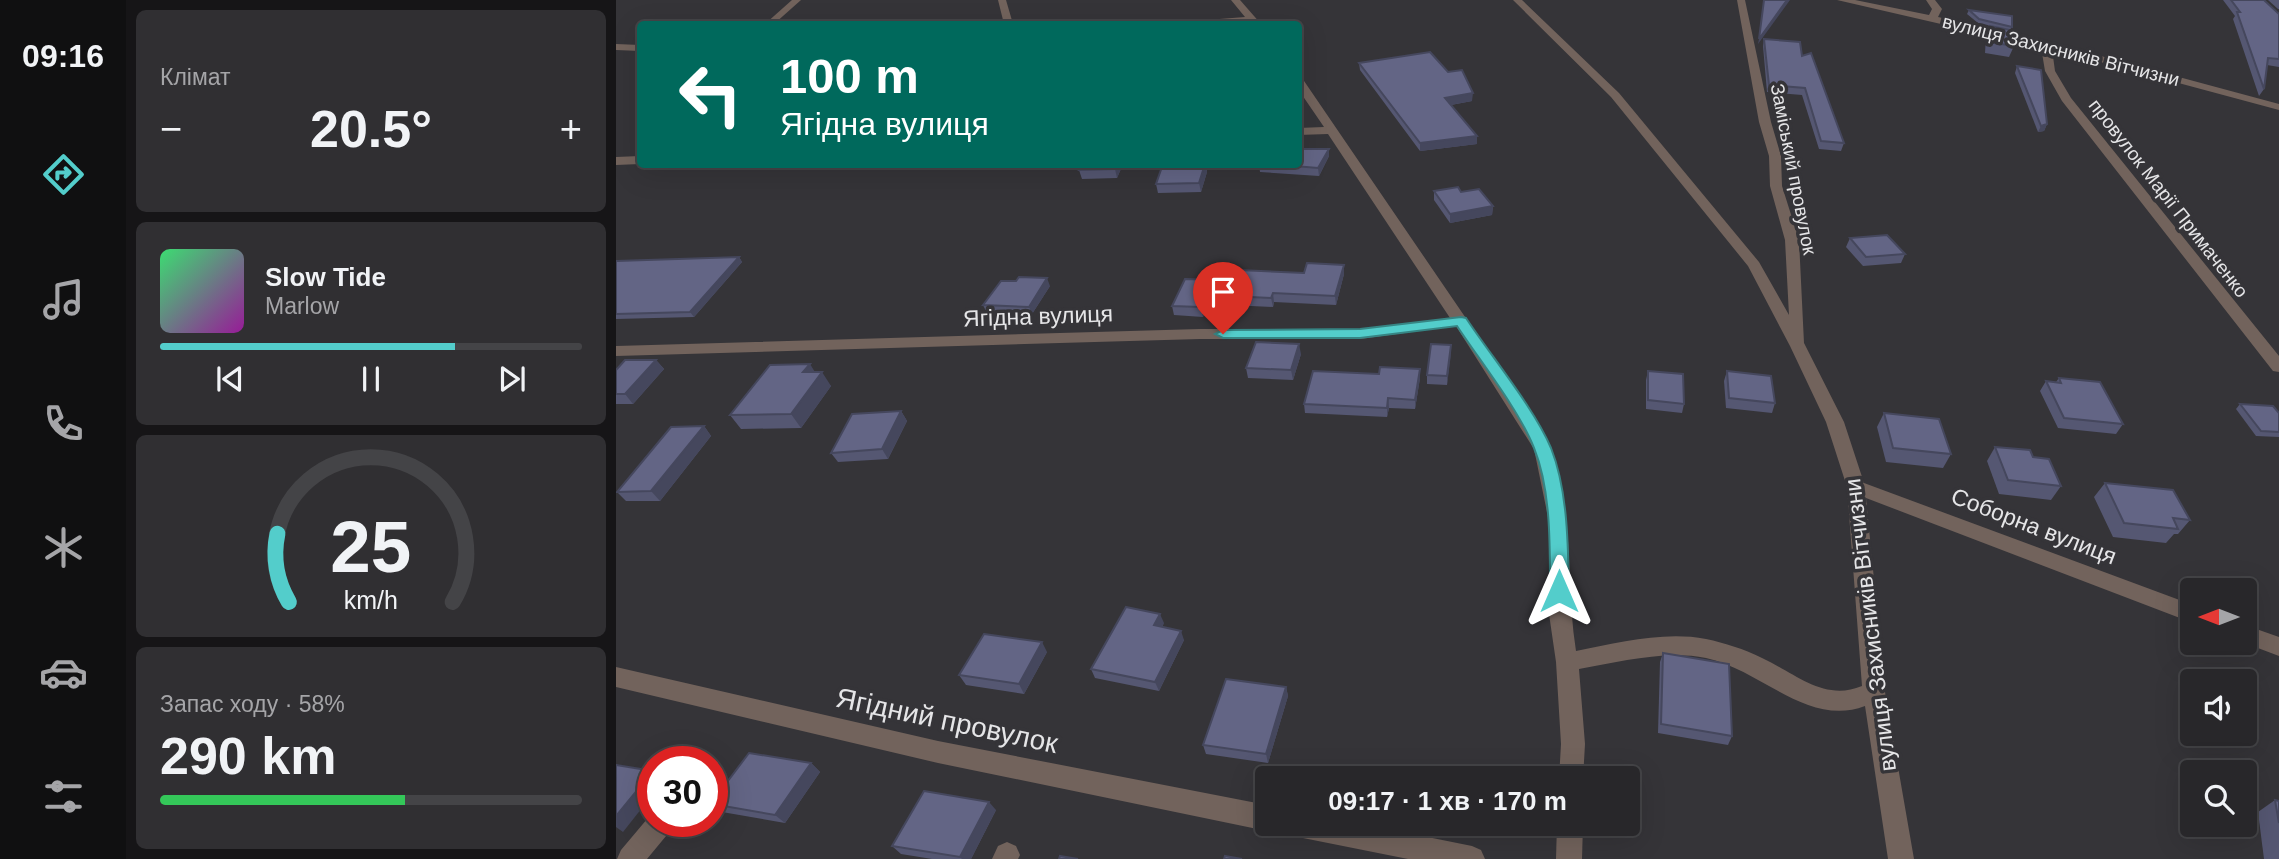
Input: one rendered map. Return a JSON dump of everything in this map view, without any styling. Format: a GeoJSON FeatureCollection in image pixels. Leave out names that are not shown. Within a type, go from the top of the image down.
{"type":"FeatureCollection","features":[{"type":"Feature","properties":{"kind":"street"},"geometry":{"type":"LineString","coordinates":[[772,21],[797,0]]}},
{"type":"Feature","properties":{"kind":"street"},"geometry":{"type":"LineString","coordinates":[[1002,0],[1008,21]]}},
{"type":"Feature","properties":{"kind":"street"},"geometry":{"type":"LineString","coordinates":[[1235,0],[1253,21]]}},
{"type":"Feature","properties":{"kind":"street","name":"вулиця Захисників Вітчизни"},"geometry":{"type":"LineString","coordinates":[[1517,0],[1615,95],[1754,265],[1835,422],[1856,487],[1874,692],[1901,859]]}},
{"type":"Feature","properties":{"kind":"street","name":"Заміський провулок"},"geometry":{"type":"LineString","coordinates":[[1741,0],[1765,122],[1775,156],[1776,186],[1792,240],[1798,346]]}},
{"type":"Feature","properties":{"kind":"street","name":"вулиця Захисників Вітчизни"},"geometry":{"type":"LineString","coordinates":[[1841,0],[1933,17],[2046,44],[2279,107]]}},
{"type":"Feature","properties":{"kind":"street"},"geometry":{"type":"LineString","coordinates":[[1930,0],[1937,9],[1933,17]]}},
{"type":"Feature","properties":{"kind":"street"},"geometry":{"type":"LineString","coordinates":[[616,39],[637,39]]}},
{"type":"Feature","properties":{"kind":"street","name":"провулок Марії Примаченко"},"geometry":{"type":"LineString","coordinates":[[2046,44],[2050,71],[2066,99],[2279,367]]}},
{"type":"Feature","properties":{"kind":"street"},"geometry":{"type":"LineString","coordinates":[[616,47],[637,48]]}},
{"type":"Feature","properties":{"kind":"street"},"geometry":{"type":"LineString","coordinates":[[1302,86],[1461,321],[1543,449],[1559,522],[1560,614],[1567,662],[1572,766]]}},
{"type":"Feature","properties":{"kind":"street"},"geometry":{"type":"LineString","coordinates":[[1302,132],[1330,130]]}},
{"type":"Feature","properties":{"kind":"street"},"geometry":{"type":"LineString","coordinates":[[616,161],[637,160]]}},
{"type":"Feature","properties":{"kind":"street","name":"Ягідна вулиця"},"geometry":{"type":"LineString","coordinates":[[616,351],[1200,334],[1360,334],[1461,321]]}},
{"type":"Feature","properties":{"kind":"street","name":"Соборна вулиця"},"geometry":{"type":"LineString","coordinates":[[1856,487],[2180,609]]}},
{"type":"Feature","properties":{"kind":"street"},"geometry":{"type":"LineString","coordinates":[[2258,639],[2279,647]]}},
{"type":"Feature","properties":{"kind":"street"},"geometry":{"type":"LineString","coordinates":[[1567,662],[1684,646],[1724,653],[1760,667],[1795,689],[1827,702],[1853,703],[1874,692]]}},
{"type":"Feature","properties":{"kind":"street","name":"Ягідний провулок"},"geometry":{"type":"LineString","coordinates":[[616,677],[937,752],[1255,816]]}},
{"type":"Feature","properties":{"kind":"street"},"geometry":{"type":"LineString","coordinates":[[1358,836],[1472,859]]}},
{"type":"Feature","properties":{"kind":"street"},"geometry":{"type":"LineString","coordinates":[[1569,859],[1570,836]]}},
{"type":"Feature","properties":{"kind":"street"},"geometry":{"type":"LineString","coordinates":[[630,859],[649,837]]}},
{"type":"Feature","properties":{"kind":"building"},"geometry":{"type":"Polygon","coordinates":[[[1764,0],[1787,0],[1759,39],[1764,0]]]}},
{"type":"Feature","properties":{"kind":"building"},"geometry":{"type":"Polygon","coordinates":[[[2231,0],[2264,0],[2279,14],[2279,59],[2268,58],[2264,89],[2237,12],[2240,12],[2231,0]]]}},
{"type":"Feature","properties":{"kind":"building"},"geometry":{"type":"Polygon","coordinates":[[[1969,10],[2012,16],[2012,27],[1979,19],[1969,10]]]}},
{"type":"Feature","properties":{"kind":"building"},"geometry":{"type":"Polygon","coordinates":[[[1990,26],[2015,31],[2014,46],[1989,42],[1990,26]]]}},
{"type":"Feature","properties":{"kind":"building"},"geometry":{"type":"Polygon","coordinates":[[[1764,39],[1800,42],[1802,56],[1811,53],[1844,143],[1821,141],[1805,88],[1769,85],[1764,39]]]}},
{"type":"Feature","properties":{"kind":"building"},"geometry":{"type":"Polygon","coordinates":[[[1430,52],[1448,72],[1462,70],[1473,93],[1445,98],[1477,136],[1420,143],[1359,63],[1430,52]]]}},
{"type":"Feature","properties":{"kind":"building"},"geometry":{"type":"Polygon","coordinates":[[[2017,66],[2041,70],[2047,124],[2041,126],[2017,66]]]}},
{"type":"Feature","properties":{"kind":"building"},"geometry":{"type":"Polygon","coordinates":[[[1302,149],[1329,149],[1318,168],[1302,167],[1302,149]]]}},
{"type":"Feature","properties":{"kind":"building"},"geometry":{"type":"Polygon","coordinates":[[[1080,168],[1115,168],[1115,169],[1079,170],[1080,168]]]}},
{"type":"Feature","properties":{"kind":"building"},"geometry":{"type":"Polygon","coordinates":[[[1162,168],[1204,168],[1199,183],[1156,184],[1162,168]]]}},
{"type":"Feature","properties":{"kind":"building"},"geometry":{"type":"Polygon","coordinates":[[[1458,187],[1461,192],[1479,189],[1493,206],[1450,214],[1434,191],[1458,187]]]}},
{"type":"Feature","properties":{"kind":"building"},"geometry":{"type":"Polygon","coordinates":[[[1887,235],[1905,254],[1866,257],[1850,238],[1887,235]]]}},
{"type":"Feature","properties":{"kind":"building"},"geometry":{"type":"Polygon","coordinates":[[[739,257],[690,312],[616,314],[616,261],[739,257]]]}},
{"type":"Feature","properties":{"kind":"building"},"geometry":{"type":"Polygon","coordinates":[[[1307,263],[1344,265],[1335,296],[1273,293],[1271,298],[1228,296],[1239,270],[1304,273],[1307,263]]]}},
{"type":"Feature","properties":{"kind":"building"},"geometry":{"type":"Polygon","coordinates":[[[1019,277],[1047,278],[1029,307],[983,305],[1001,281],[1016,281],[1019,277]]]}},
{"type":"Feature","properties":{"kind":"building"},"geometry":{"type":"Polygon","coordinates":[[[1185,279],[1212,280],[1200,307],[1172,306],[1185,279]]]}},
{"type":"Feature","properties":{"kind":"building"},"geometry":{"type":"Polygon","coordinates":[[[1256,342],[1299,344],[1291,370],[1246,368],[1256,342]]]}},
{"type":"Feature","properties":{"kind":"building"},"geometry":{"type":"Polygon","coordinates":[[[1431,344],[1451,345],[1447,376],[1427,375],[1431,344]]]}},
{"type":"Feature","properties":{"kind":"building"},"geometry":{"type":"Polygon","coordinates":[[[625,360],[656,360],[625,394],[616,394],[616,370],[625,360]]]}},
{"type":"Feature","properties":{"kind":"building"},"geometry":{"type":"Polygon","coordinates":[[[810,364],[803,372],[822,372],[791,414],[730,415],[770,365],[810,364]]]}},
{"type":"Feature","properties":{"kind":"building"},"geometry":{"type":"Polygon","coordinates":[[[1380,367],[1420,369],[1415,400],[1388,398],[1387,408],[1304,404],[1313,371],[1379,374],[1380,367]]]}},
{"type":"Feature","properties":{"kind":"building"},"geometry":{"type":"Polygon","coordinates":[[[1648,371],[1683,374],[1684,404],[1648,400],[1648,371]]]}},
{"type":"Feature","properties":{"kind":"building"},"geometry":{"type":"Polygon","coordinates":[[[1727,371],[1771,376],[1775,403],[1729,398],[1727,371]]]}},
{"type":"Feature","properties":{"kind":"building"},"geometry":{"type":"Polygon","coordinates":[[[2059,378],[2100,382],[2123,424],[2064,418],[2046,381],[2061,383],[2059,378]]]}},
{"type":"Feature","properties":{"kind":"building"},"geometry":{"type":"Polygon","coordinates":[[[2240,404],[2273,406],[2279,413],[2279,432],[2261,431],[2240,404]]]}},
{"type":"Feature","properties":{"kind":"building"},"geometry":{"type":"Polygon","coordinates":[[[901,411],[882,449],[831,453],[852,414],[901,411]]]}},
{"type":"Feature","properties":{"kind":"building"},"geometry":{"type":"Polygon","coordinates":[[[1884,413],[1939,419],[1951,454],[1893,448],[1884,413]]]}},
{"type":"Feature","properties":{"kind":"building"},"geometry":{"type":"Polygon","coordinates":[[[704,426],[651,491],[617,492],[671,427],[704,426]]]}},
{"type":"Feature","properties":{"kind":"building"},"geometry":{"type":"Polygon","coordinates":[[[1995,447],[2030,450],[2033,457],[2049,459],[2061,486],[2008,480],[1995,447]]]}},
{"type":"Feature","properties":{"kind":"building"},"geometry":{"type":"Polygon","coordinates":[[[2105,483],[2173,490],[2190,520],[2173,518],[2178,529],[2124,523],[2105,483]]]}},
{"type":"Feature","properties":{"kind":"building"},"geometry":{"type":"Polygon","coordinates":[[[1126,607],[1160,614],[1154,625],[1181,631],[1155,682],[1091,669],[1126,607]]]}},
{"type":"Feature","properties":{"kind":"building"},"geometry":{"type":"Polygon","coordinates":[[[984,634],[1042,642],[1019,684],[959,675],[984,634]]]}},
{"type":"Feature","properties":{"kind":"building"},"geometry":{"type":"Polygon","coordinates":[[[1663,653],[1729,664],[1732,736],[1661,724],[1663,653]]]}},
{"type":"Feature","properties":{"kind":"building"},"geometry":{"type":"Polygon","coordinates":[[[1226,679],[1286,687],[1266,754],[1203,745],[1226,679]]]}},
{"type":"Feature","properties":{"kind":"building"},"geometry":{"type":"Polygon","coordinates":[[[749,753],[811,763],[775,815],[728,807],[728,781],[749,753]]]}},
{"type":"Feature","properties":{"kind":"building"},"geometry":{"type":"Polygon","coordinates":[[[616,765],[637,768],[637,790],[616,816],[616,765]]]}},
{"type":"Feature","properties":{"kind":"building"},"geometry":{"type":"Polygon","coordinates":[[[924,791],[989,802],[960,857],[892,846],[924,791]]]}},
{"type":"Feature","properties":{"kind":"building"},"geometry":{"type":"Polygon","coordinates":[[[2275,800],[2279,801],[2279,823],[2275,800]]]}},
{"type":"Feature","properties":{"kind":"route"},"geometry":{"type":"LineString","coordinates":[[1223,334],[1360,334],[1461,321],[1543,449],[1559,522],[1559,591]]}}]}
